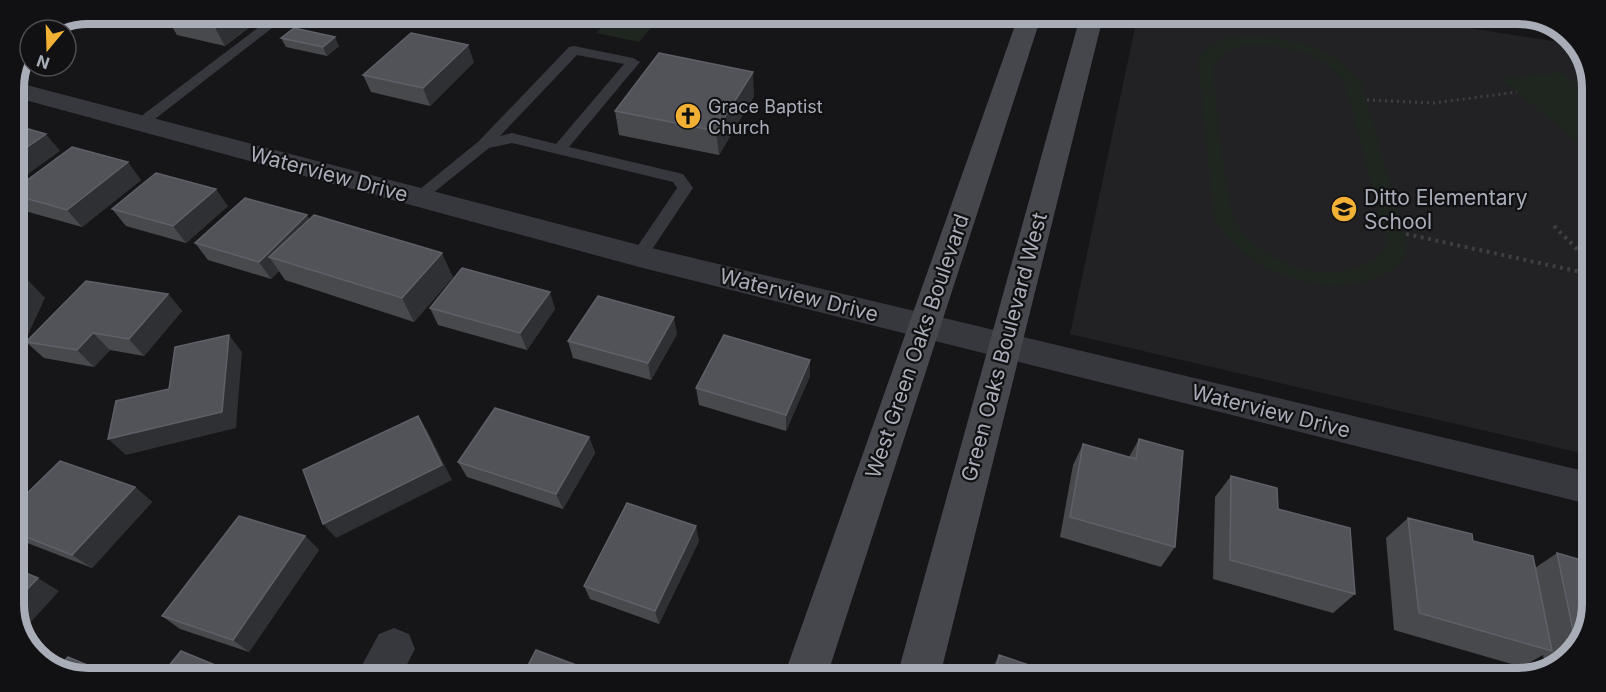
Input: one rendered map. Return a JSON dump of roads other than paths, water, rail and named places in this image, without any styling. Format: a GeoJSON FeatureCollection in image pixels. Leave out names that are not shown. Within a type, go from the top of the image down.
{"type":"FeatureCollection","features":[{"type":"Feature","properties":{"kind":"main road","name":"West Green Oaks Boulevard"},"geometry":{"type":"LineString","coordinates":[[808,668],[1028,24]]}},
{"type":"Feature","properties":{"kind":"main road","name":"Green Oaks Boulevard West"},"geometry":{"type":"LineString","coordinates":[[920,668],[1090,24]]}},
{"type":"Feature","properties":{"kind":"street","name":"Waterview Drive"},"geometry":{"type":"LineString","coordinates":[[24,93],[639,256],[1582,488]]}},
{"type":"Feature","properties":{"kind":"lane"},"geometry":{"type":"LineString","coordinates":[[141,123],[271,24]]}},
{"type":"Feature","properties":{"kind":"lane"},"geometry":{"type":"LineString","coordinates":[[417,198],[484,144],[574,50],[633,62],[560,149]]}},
{"type":"Feature","properties":{"kind":"lane"},"geometry":{"type":"LineString","coordinates":[[484,144],[513,138],[678,178],[685,189],[639,256]]}},
{"type":"Feature","properties":{"kind":"place","name":"Grace Baptist Church"},"geometry":{"type":"Point","coordinates":[688,116]}},
{"type":"Feature","properties":{"kind":"place","name":"Ditto Elementary School"},"geometry":{"type":"Point","coordinates":[1344,209]}}]}
